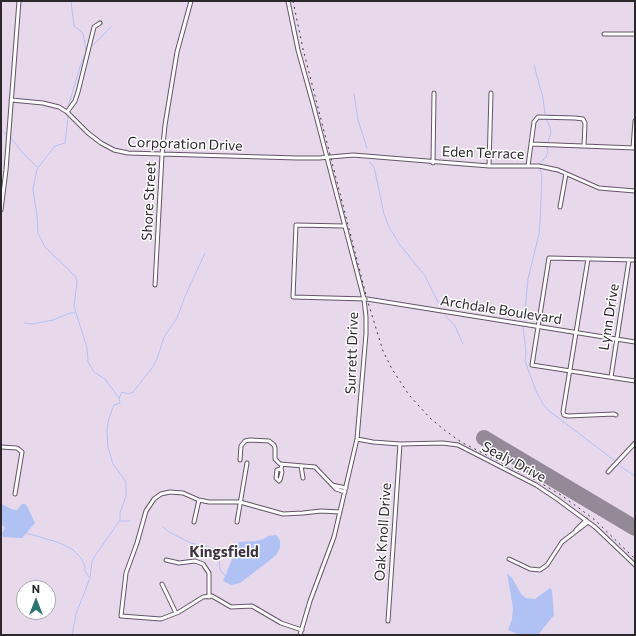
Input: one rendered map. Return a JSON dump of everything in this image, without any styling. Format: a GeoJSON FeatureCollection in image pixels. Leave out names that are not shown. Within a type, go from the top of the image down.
{"type":"FeatureCollection","features":[{"type":"Feature","properties":{"kind":"street"},"geometry":{"type":"LineString","coordinates":[[1,210],[19,1]]}},
{"type":"Feature","properties":{"kind":"street","name":"Shore Street"},"geometry":{"type":"LineString","coordinates":[[154,285],[165,125],[176,60],[191,1]]}},
{"type":"Feature","properties":{"kind":"street","name":"Surrett Drive"},"geometry":{"type":"LineString","coordinates":[[288,1],[298,50],[364,299],[366,317],[366,334],[357,439],[334,537],[310,601],[300,635]]}},
{"type":"Feature","properties":{"kind":"street"},"geometry":{"type":"LineString","coordinates":[[67,112],[75,101],[78,92],[94,27],[100,23]]}},
{"type":"Feature","properties":{"kind":"street"},"geometry":{"type":"LineString","coordinates":[[604,34],[635,34]]}},
{"type":"Feature","properties":{"kind":"street"},"geometry":{"type":"LineString","coordinates":[[433,163],[434,93]]}},
{"type":"Feature","properties":{"kind":"street"},"geometry":{"type":"LineString","coordinates":[[489,166],[491,93]]}},
{"type":"Feature","properties":{"kind":"street","name":"Corporation Drive"},"geometry":{"type":"LineString","coordinates":[[11,100],[43,103],[59,107],[67,112],[94,138],[114,150],[129,154],[291,158],[326,157]]}},
{"type":"Feature","properties":{"kind":"street"},"geometry":{"type":"LineString","coordinates":[[528,166],[535,120],[538,117],[543,116],[583,119],[586,126],[584,146]]}},
{"type":"Feature","properties":{"kind":"street"},"geometry":{"type":"LineString","coordinates":[[531,144],[634,148],[635,121]]}},
{"type":"Feature","properties":{"kind":"street","name":"Eden Terrace"},"geometry":{"type":"LineString","coordinates":[[326,157],[362,156],[433,163],[548,167],[599,188],[635,191]]}},
{"type":"Feature","properties":{"kind":"street"},"geometry":{"type":"LineString","coordinates":[[560,207],[566,174]]}},
{"type":"Feature","properties":{"kind":"street","name":"Archdale Boulevard"},"geometry":{"type":"LineString","coordinates":[[344,226],[296,225],[293,297],[364,299],[635,342]]}},
{"type":"Feature","properties":{"kind":"street"},"geometry":{"type":"LineString","coordinates":[[635,260],[549,258],[532,365],[635,381]]}},
{"type":"Feature","properties":{"kind":"street"},"geometry":{"type":"LineString","coordinates":[[588,259],[563,412],[564,415],[616,415]]}},
{"type":"Feature","properties":{"kind":"street","name":"Lynn Drive"},"geometry":{"type":"LineString","coordinates":[[611,377],[629,260]]}},
{"type":"Feature","properties":{"kind":"street","name":"Sealy Drive"},"geometry":{"type":"LineString","coordinates":[[357,439],[400,444],[444,443],[458,446],[536,485],[557,498],[587,521],[635,565]]}},
{"type":"Feature","properties":{"kind":"street"},"geometry":{"type":"LineString","coordinates":[[240,460],[241,446],[245,441],[266,441],[274,445],[276,460],[282,464],[315,467],[332,485],[338,490],[345,492]]}},
{"type":"Feature","properties":{"kind":"street"},"geometry":{"type":"LineString","coordinates":[[608,472],[635,443]]}},
{"type":"Feature","properties":{"kind":"street","name":"Oak Knoll Drive"},"geometry":{"type":"LineString","coordinates":[[388,621],[400,444]]}},
{"type":"Feature","properties":{"kind":"street"},"geometry":{"type":"LineString","coordinates":[[1,447],[17,448],[22,452],[15,494]]}},
{"type":"Feature","properties":{"kind":"street"},"geometry":{"type":"LineString","coordinates":[[237,522],[247,463]]}},
{"type":"Feature","properties":{"kind":"street"},"geometry":{"type":"LineString","coordinates":[[281,469],[282,464]]}},
{"type":"Feature","properties":{"kind":"street"},"geometry":{"type":"LineString","coordinates":[[301,466],[304,478]]}},
{"type":"Feature","properties":{"kind":"street"},"geometry":{"type":"LineString","coordinates":[[332,485],[346,488]]}},
{"type":"Feature","properties":{"kind":"street"},"geometry":{"type":"LineString","coordinates":[[302,630],[281,622],[252,606],[231,607],[212,596],[203,597],[176,613],[161,619],[121,616],[126,573],[133,558],[146,511],[154,499],[161,494],[170,492],[182,493],[190,498],[209,502],[240,502],[283,514],[321,511],[340,512]]}},
{"type":"Feature","properties":{"kind":"street"},"geometry":{"type":"LineString","coordinates":[[194,522],[199,500]]}},
{"type":"Feature","properties":{"kind":"street"},"geometry":{"type":"LineString","coordinates":[[509,559],[530,569],[540,570],[548,565],[562,542],[587,521]]}},
{"type":"Feature","properties":{"kind":"street"},"geometry":{"type":"LineString","coordinates":[[166,560],[179,563],[195,561],[203,564],[209,573],[209,596]]}},
{"type":"Feature","properties":{"kind":"street"},"geometry":{"type":"LineString","coordinates":[[162,584],[176,613]]}},
{"type":"Feature","properties":{"kind":"water"},"geometry":{"type":"Polygon","coordinates":[[[1,504],[14,510],[17,510],[22,504],[27,506],[35,523],[22,538],[3,537],[2,533],[5,528],[1,523],[1,504]]]}},
{"type":"Feature","properties":{"kind":"water"},"geometry":{"type":"Polygon","coordinates":[[[276,535],[280,541],[280,547],[277,554],[269,561],[240,583],[231,585],[223,581],[239,542],[256,541],[264,539],[268,536],[276,535]]]}},
{"type":"Feature","properties":{"kind":"water"},"geometry":{"type":"Polygon","coordinates":[[[507,573],[512,578],[521,594],[526,598],[535,599],[550,588],[552,590],[554,615],[538,635],[520,635],[508,630],[512,619],[513,608],[507,573]]]}},
{"type":"Feature","properties":{"kind":"waterway"},"geometry":{"type":"LineString","coordinates":[[71,1],[74,26],[83,33],[86,51]]}},
{"type":"Feature","properties":{"kind":"waterway"},"geometry":{"type":"LineString","coordinates":[[92,46],[111,27]]}},
{"type":"Feature","properties":{"kind":"waterway"},"geometry":{"type":"LineString","coordinates":[[68,107],[86,52]]}},
{"type":"Feature","properties":{"kind":"waterway"},"geometry":{"type":"LineString","coordinates":[[534,65],[543,98],[545,114]]}},
{"type":"Feature","properties":{"kind":"waterway"},"geometry":{"type":"LineString","coordinates":[[354,94],[358,120],[367,148]]}},
{"type":"Feature","properties":{"kind":"waterway"},"geometry":{"type":"LineString","coordinates":[[68,117],[65,143],[55,146],[37,169],[33,189],[38,233],[45,247],[76,277],[77,282],[74,306],[87,348],[88,362],[94,372],[105,379],[119,398]]}},
{"type":"Feature","properties":{"kind":"waterway"},"geometry":{"type":"LineString","coordinates":[[546,119],[551,133],[548,142]]}},
{"type":"Feature","properties":{"kind":"waterway"},"geometry":{"type":"LineString","coordinates":[[1,130],[6,134]]}},
{"type":"Feature","properties":{"kind":"waterway"},"geometry":{"type":"LineString","coordinates":[[10,137],[37,167]]}},
{"type":"Feature","properties":{"kind":"waterway"},"geometry":{"type":"LineString","coordinates":[[540,163],[546,157],[548,151],[547,147]]}},
{"type":"Feature","properties":{"kind":"waterway"},"geometry":{"type":"LineString","coordinates":[[370,162],[374,167],[384,214],[389,227],[400,245],[425,276],[441,308]]}},
{"type":"Feature","properties":{"kind":"waterway"},"geometry":{"type":"LineString","coordinates":[[524,321],[528,279],[539,234],[542,176],[540,169]]}},
{"type":"Feature","properties":{"kind":"waterway"},"geometry":{"type":"LineString","coordinates":[[72,635],[76,614],[90,578],[92,561],[120,520],[120,513],[126,496],[126,482],[113,464],[108,447],[108,422],[113,407],[114,405],[120,403],[119,398],[122,392],[128,394],[133,392],[152,368],[157,359],[164,337],[177,318],[186,294],[205,253]]}},
{"type":"Feature","properties":{"kind":"waterway"},"geometry":{"type":"LineString","coordinates":[[24,323],[32,324],[53,320],[70,313],[75,313]]}},
{"type":"Feature","properties":{"kind":"waterway"},"geometry":{"type":"LineString","coordinates":[[445,315],[455,326],[463,344]]}},
{"type":"Feature","properties":{"kind":"waterway"},"geometry":{"type":"LineString","coordinates":[[523,326],[526,353],[525,361],[536,391],[543,404],[548,410],[615,461]]}},
{"type":"Feature","properties":{"kind":"waterway"},"geometry":{"type":"LineString","coordinates":[[618,465],[635,476]]}},
{"type":"Feature","properties":{"kind":"waterway"},"geometry":{"type":"LineString","coordinates":[[120,521],[130,521]]}},
{"type":"Feature","properties":{"kind":"waterway"},"geometry":{"type":"LineString","coordinates":[[163,527],[169,532],[191,543],[216,549],[219,552],[220,570],[226,577]]}},
{"type":"Feature","properties":{"kind":"waterway"},"geometry":{"type":"LineString","coordinates":[[26,533],[57,542],[72,549],[81,558],[85,566],[85,571],[89,577]]}},
{"type":"Feature","properties":{"kind":"runway"},"geometry":{"type":"LineString","coordinates":[[484,438],[635,528]]}},
{"type":"Feature","properties":{"kind":"railway"},"geometry":{"type":"LineString","coordinates":[[293,1],[303,49],[367,299],[383,351],[392,369],[409,395],[430,418],[443,429],[461,442],[532,478],[561,495],[595,520],[635,559]]}},
{"type":"Feature","properties":{"kind":"district","name":"Kingsfield"},"geometry":{"type":"Point","coordinates":[224,552]}}]}
